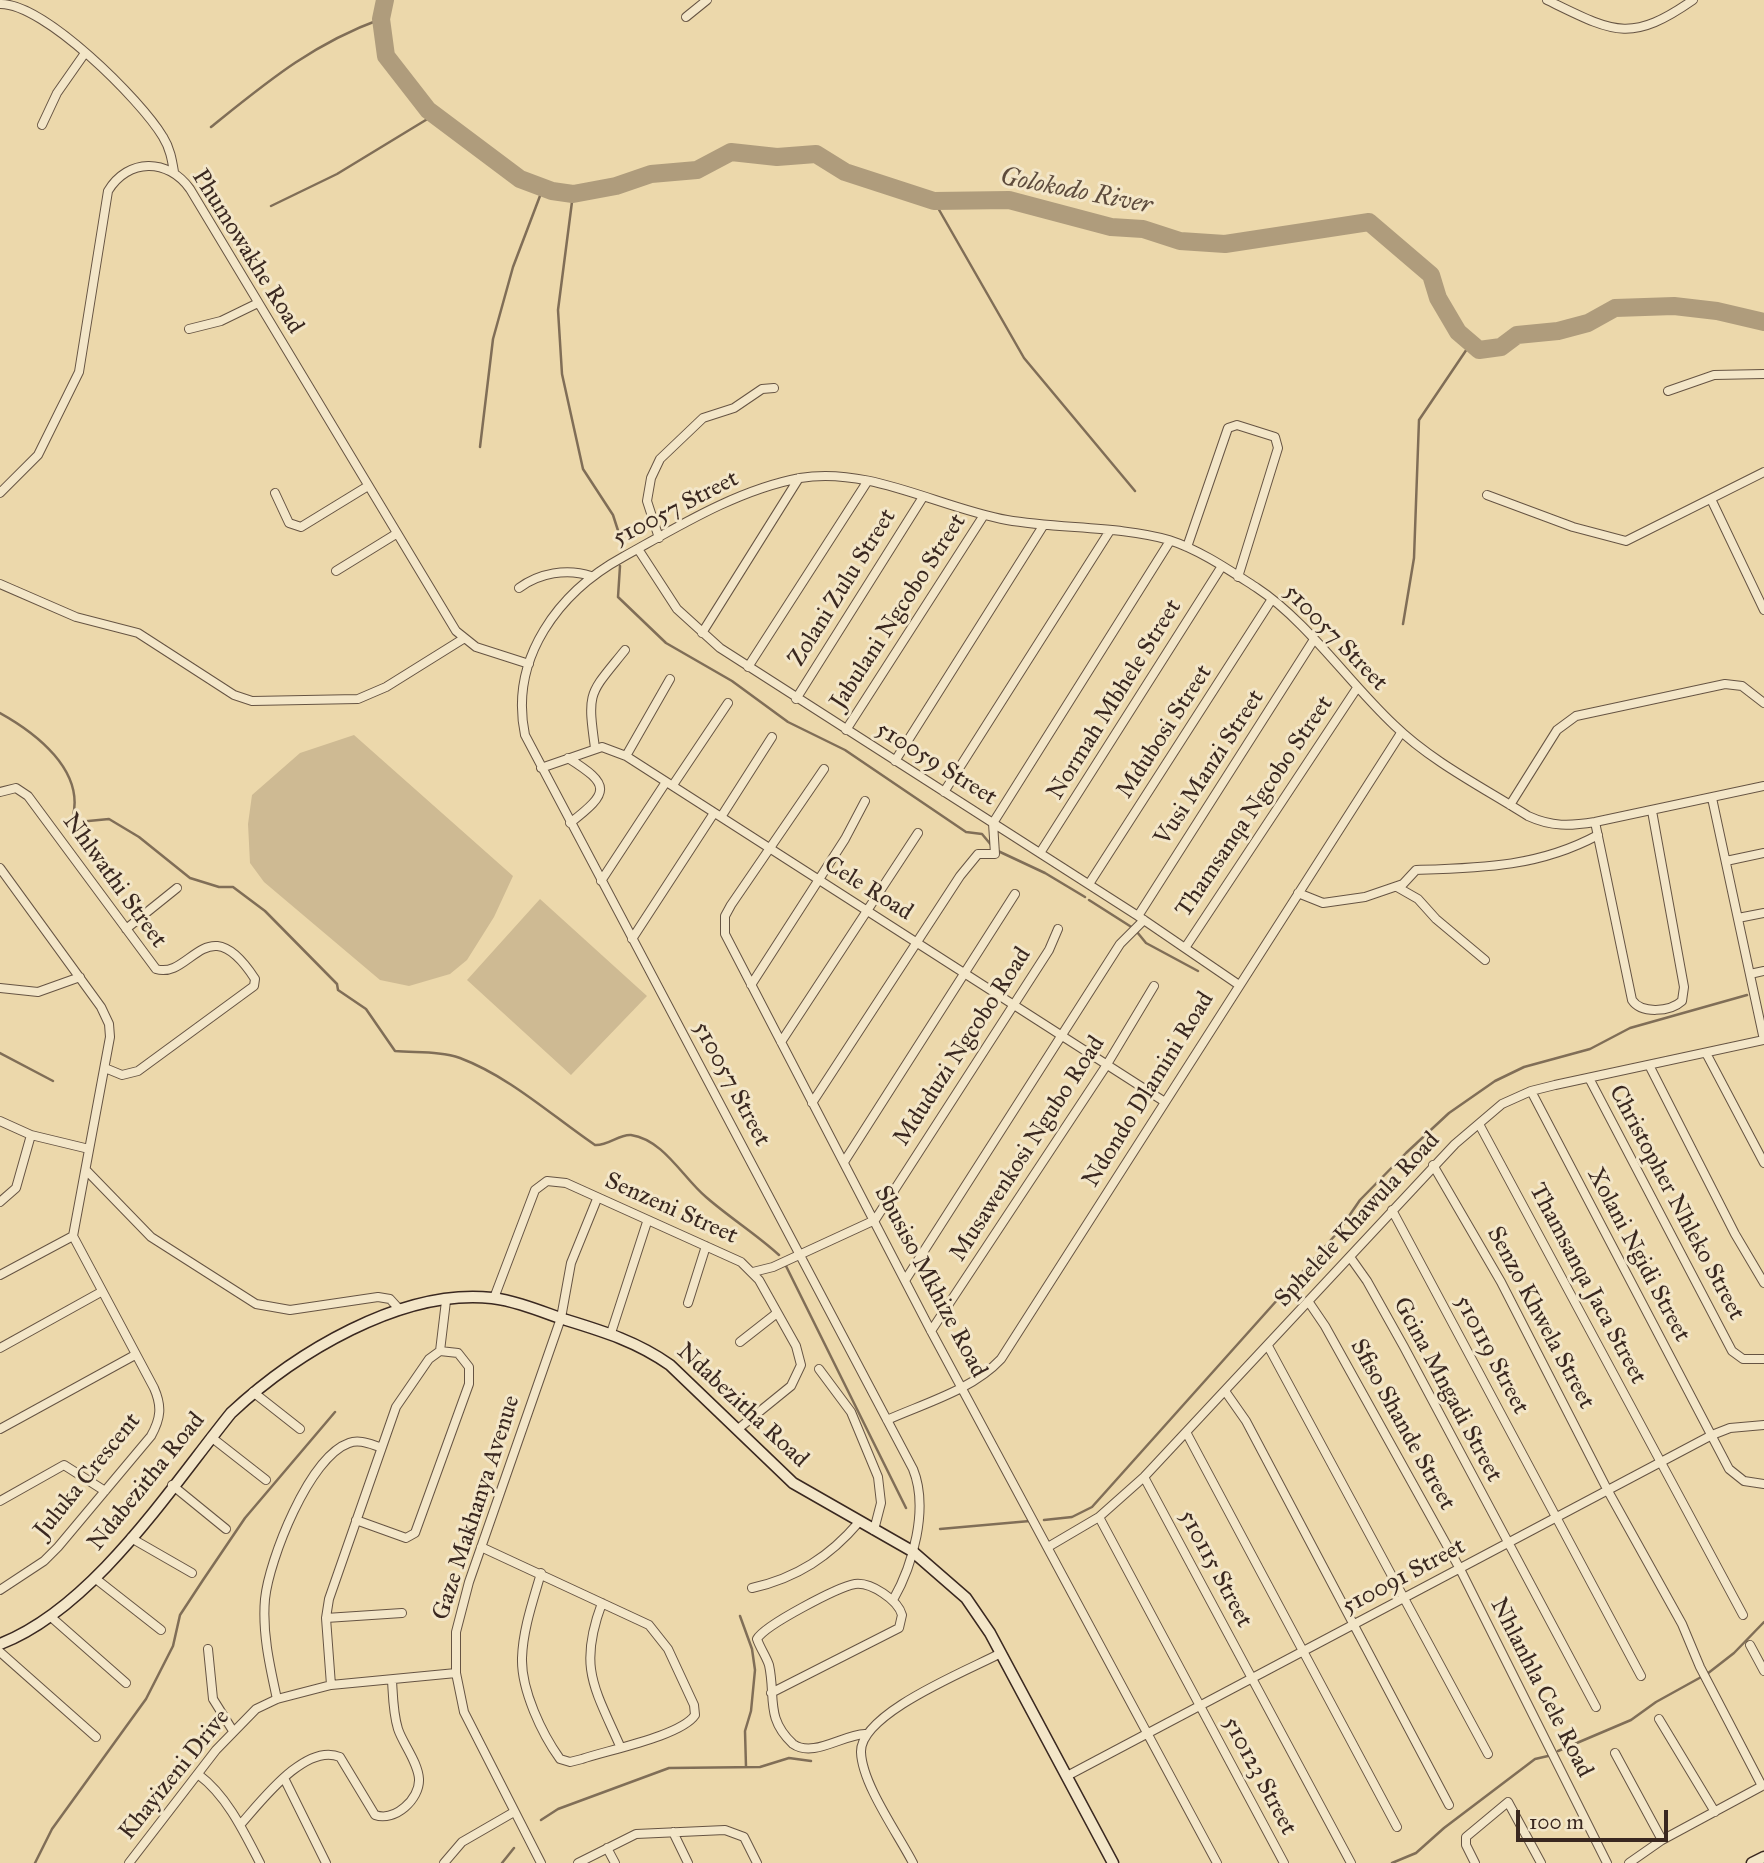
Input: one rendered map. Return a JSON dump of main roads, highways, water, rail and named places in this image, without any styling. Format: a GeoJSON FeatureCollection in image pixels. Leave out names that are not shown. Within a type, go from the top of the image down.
{"type":"FeatureCollection","features":[{"type":"Feature","properties":{"kind":"waterway","name":"Golokodo River"},"geometry":{"type":"LineString","coordinates":[[385,0],[381,19],[386,56],[428,110],[520,179],[552,191],[573,194],[616,186],[651,174],[697,170],[731,152],[777,157],[816,154],[845,172],[934,201],[1009,200],[1111,227],[1143,229],[1180,241],[1225,244],[1369,222],[1431,275],[1438,298],[1458,332],[1479,350],[1501,347],[1517,335],[1558,331],[1588,323],[1615,308],[1674,306],[1717,311],[1764,322]]}},
{"type":"Feature","properties":{"kind":"waterway"},"geometry":{"type":"LineString","coordinates":[[211,127],[291,65],[333,40],[381,19]]}},
{"type":"Feature","properties":{"kind":"waterway"},"geometry":{"type":"LineString","coordinates":[[271,206],[337,174],[434,115]]}},
{"type":"Feature","properties":{"kind":"waterway"},"geometry":{"type":"LineString","coordinates":[[480,447],[493,339],[513,267],[543,188]]}},
{"type":"Feature","properties":{"kind":"waterway"},"geometry":{"type":"LineString","coordinates":[[573,194],[558,310],[562,374],[583,469],[613,515],[623,546]]}},
{"type":"Feature","properties":{"kind":"waterway"},"geometry":{"type":"LineString","coordinates":[[934,201],[1024,358],[1135,491]]}},
{"type":"Feature","properties":{"kind":"waterway"},"geometry":{"type":"LineString","coordinates":[[1403,624],[1414,558],[1419,420],[1471,343]]}},
{"type":"Feature","properties":{"kind":"waterway"},"geometry":{"type":"LineString","coordinates":[[620,566],[618,597],[666,643],[732,681],[788,722],[845,750],[966,832],[982,834],[992,846]]}},
{"type":"Feature","properties":{"kind":"waterway"},"geometry":{"type":"LineString","coordinates":[[0,713],[42,742],[64,768],[71,783],[73,816],[78,822],[109,819],[139,837],[190,878],[219,887],[233,887],[265,911],[337,984],[338,990],[366,1009],[395,1051],[445,1054],[478,1066],[513,1086],[595,1145],[627,1135],[643,1138],[663,1152],[706,1197],[779,1255]]}},
{"type":"Feature","properties":{"kind":"waterway"},"geometry":{"type":"LineString","coordinates":[[998,851],[1045,873],[1085,897]]}},
{"type":"Feature","properties":{"kind":"waterway"},"geometry":{"type":"LineString","coordinates":[[1089,900],[1133,928]]}},
{"type":"Feature","properties":{"kind":"waterway"},"geometry":{"type":"LineString","coordinates":[[1137,932],[1146,943],[1198,971]]}},
{"type":"Feature","properties":{"kind":"waterway"},"geometry":{"type":"LineString","coordinates":[[1044,1520],[1072,1517],[1092,1507],[1338,1232],[1360,1200],[1449,1113],[1495,1081],[1524,1067],[1590,1049],[1630,1028],[1747,995]]}},
{"type":"Feature","properties":{"kind":"waterway"},"geometry":{"type":"LineString","coordinates":[[0,1053],[53,1081]]}},
{"type":"Feature","properties":{"kind":"waterway"},"geometry":{"type":"LineString","coordinates":[[785,1264],[906,1508]]}},
{"type":"Feature","properties":{"kind":"waterway"},"geometry":{"type":"LineString","coordinates":[[35,1863],[52,1829],[146,1699],[173,1646],[180,1615],[203,1580],[245,1518],[335,1412]]}},
{"type":"Feature","properties":{"kind":"waterway"},"geometry":{"type":"LineString","coordinates":[[940,1529],[1030,1521]]}},
{"type":"Feature","properties":{"kind":"waterway"},"geometry":{"type":"LineString","coordinates":[[740,1616],[752,1649],[755,1670],[751,1711],[745,1731],[746,1767]]}},
{"type":"Feature","properties":{"kind":"waterway"},"geometry":{"type":"LineString","coordinates":[[1707,1674],[1734,1653],[1764,1622]]}},
{"type":"Feature","properties":{"kind":"waterway"},"geometry":{"type":"LineString","coordinates":[[1558,1751],[1631,1720],[1656,1702],[1703,1676]]}},
{"type":"Feature","properties":{"kind":"waterway"},"geometry":{"type":"LineString","coordinates":[[1392,1863],[1416,1853],[1444,1828],[1535,1759],[1548,1756]]}},
{"type":"Feature","properties":{"kind":"waterway"},"geometry":{"type":"LineString","coordinates":[[541,1820],[558,1809],[669,1768],[760,1767],[789,1758],[811,1761]]}},
{"type":"Feature","properties":{"kind":"waterway"},"geometry":{"type":"LineString","coordinates":[[502,1863],[514,1848]]}}]}
